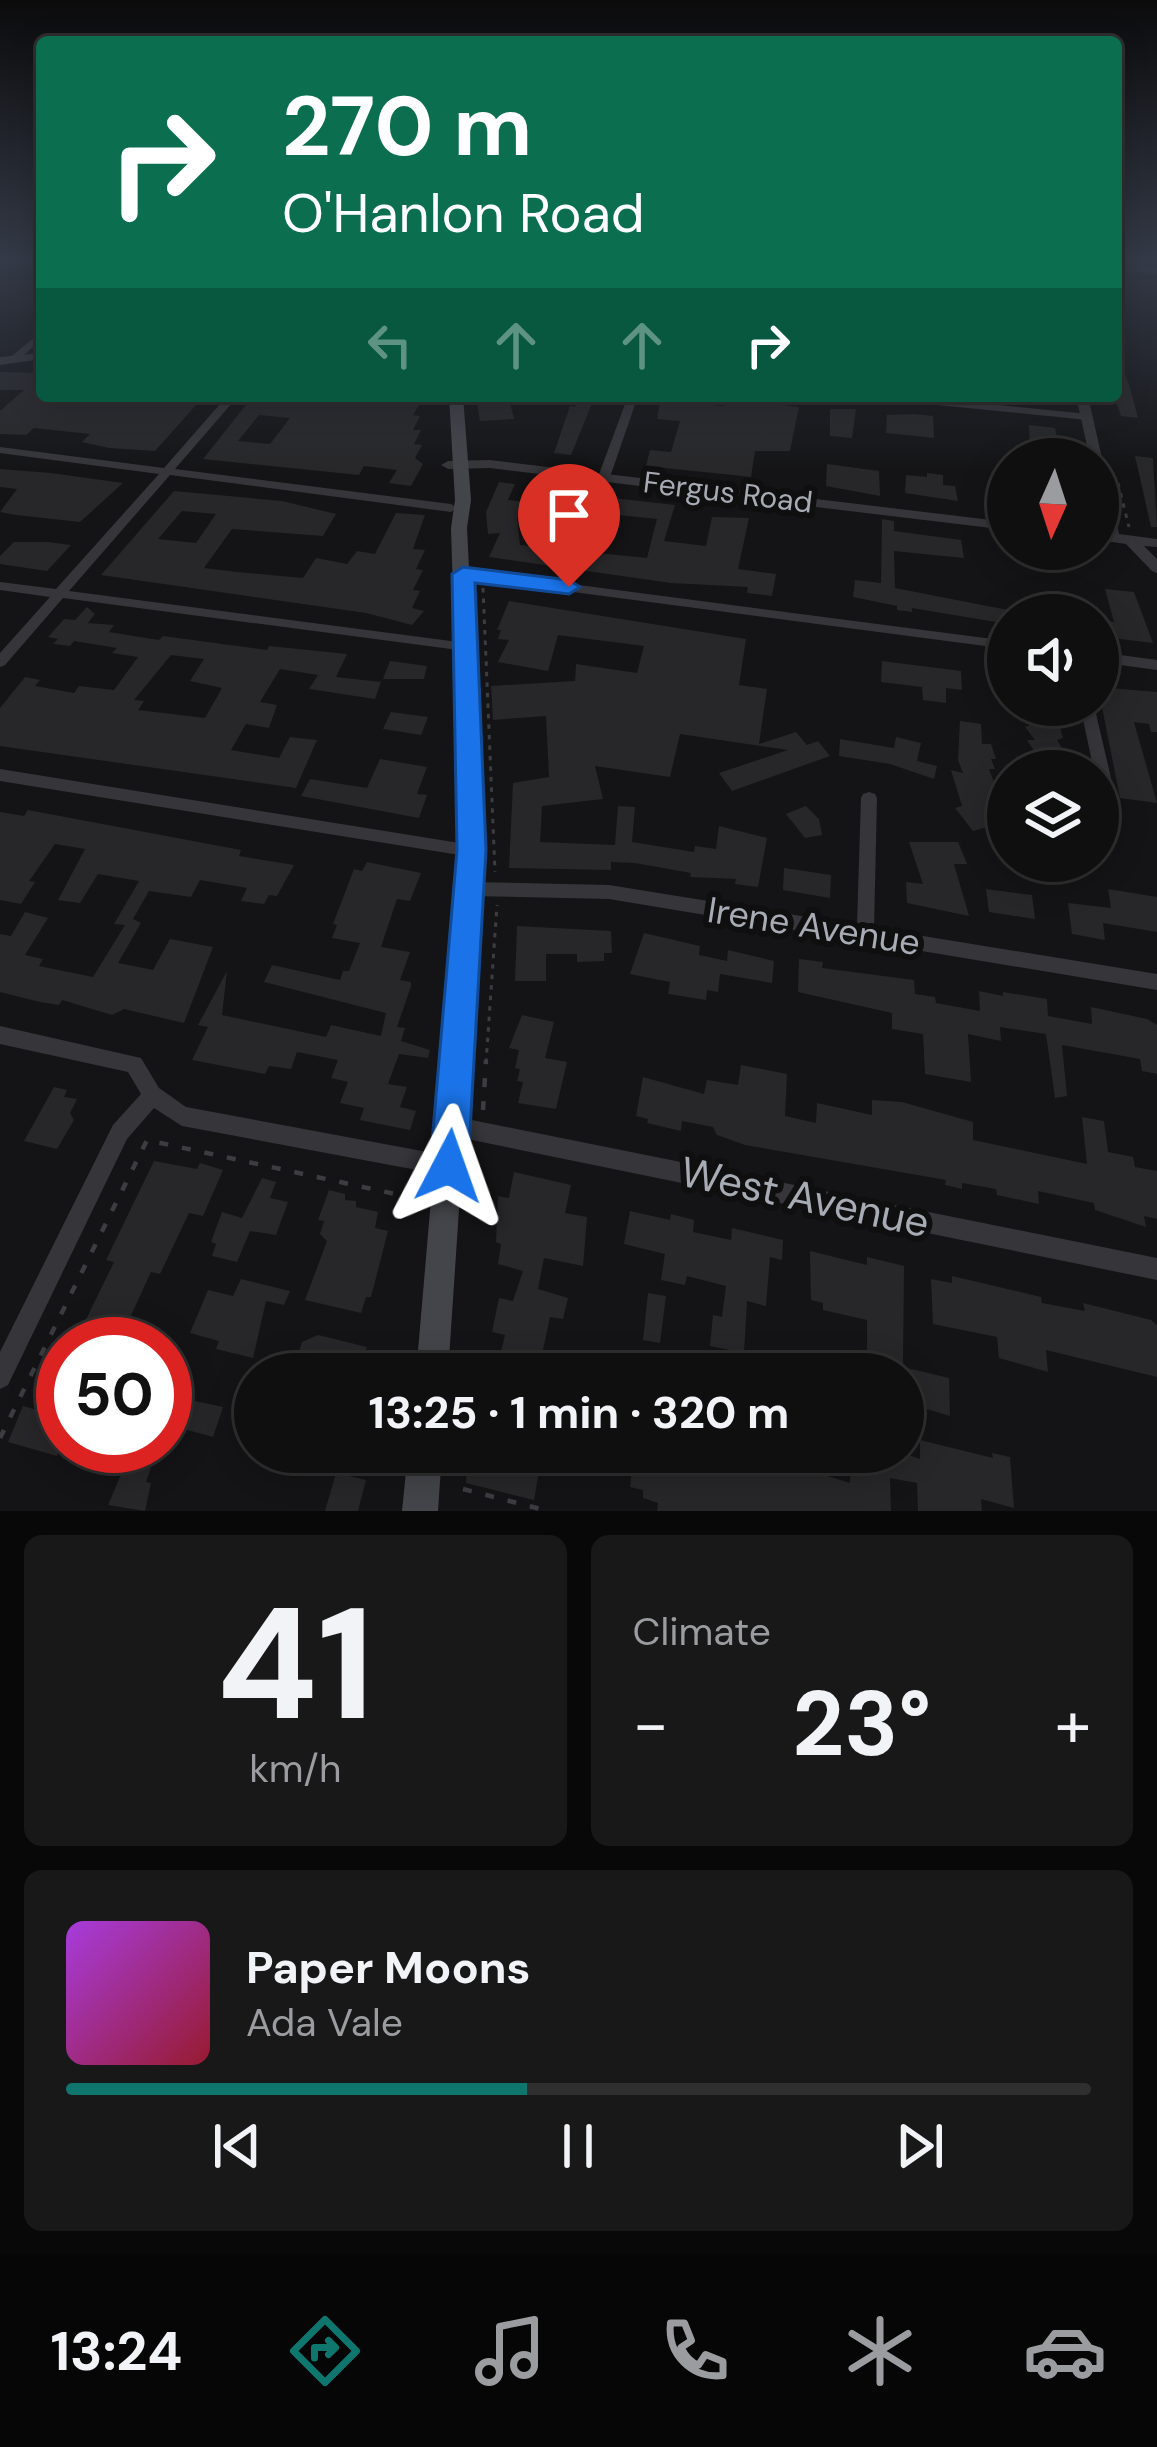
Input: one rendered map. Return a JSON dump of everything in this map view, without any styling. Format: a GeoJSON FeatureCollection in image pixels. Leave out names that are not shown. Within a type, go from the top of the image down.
{"type":"FeatureCollection","features":[{"type":"Feature","properties":{"kind":"main road"},"geometry":{"type":"LineString","coordinates":[[446,402],[455,464],[453,510]]}},
{"type":"Feature","properties":{"kind":"main road"},"geometry":{"type":"LineString","coordinates":[[434,1353],[472,850],[463,574],[453,510],[456,402]]}},
{"type":"Feature","properties":{"kind":"main road"},"geometry":{"type":"LineString","coordinates":[[425,1473],[425,1510]]}},
{"type":"Feature","properties":{"kind":"street"},"geometry":{"type":"LineString","coordinates":[[7,360],[36,338]]}},
{"type":"Feature","properties":{"kind":"street"},"geometry":{"type":"LineString","coordinates":[[0,662],[227,402]]}},
{"type":"Feature","properties":{"kind":"street"},"geometry":{"type":"LineString","coordinates":[[604,478],[631,402]]}},
{"type":"Feature","properties":{"kind":"street"},"geometry":{"type":"LineString","coordinates":[[937,402],[1088,417]]}},
{"type":"Feature","properties":{"kind":"street"},"geometry":{"type":"LineString","coordinates":[[1084,402],[1095,438]]}},
{"type":"Feature","properties":{"kind":"street"},"geometry":{"type":"LineString","coordinates":[[0,450],[424,501],[453,510]]}},
{"type":"Feature","properties":{"kind":"street","name":"Fergus Road"},"geometry":{"type":"LineString","coordinates":[[455,464],[987,524]]}},
{"type":"Feature","properties":{"kind":"street"},"geometry":{"type":"LineString","coordinates":[[1121,537],[1157,543]]}},
{"type":"Feature","properties":{"kind":"street"},"geometry":{"type":"LineString","coordinates":[[1121,537],[1157,568]]}},
{"type":"Feature","properties":{"kind":"street"},"geometry":{"type":"LineString","coordinates":[[463,574],[987,642]]}},
{"type":"Feature","properties":{"kind":"street"},"geometry":{"type":"LineString","coordinates":[[0,586],[466,647]]}},
{"type":"Feature","properties":{"kind":"street"},"geometry":{"type":"LineString","coordinates":[[1119,660],[1157,665]]}},
{"type":"Feature","properties":{"kind":"street"},"geometry":{"type":"LineString","coordinates":[[0,775],[472,850]]}},
{"type":"Feature","properties":{"kind":"street"},"geometry":{"type":"LineString","coordinates":[[865,934],[869,798]]}},
{"type":"Feature","properties":{"kind":"street","name":"Irene Avenue"},"geometry":{"type":"LineString","coordinates":[[470,889],[609,892],[1157,982]]}},
{"type":"Feature","properties":{"kind":"street"},"geometry":{"type":"LineString","coordinates":[[0,1035],[130,1062],[142,1072],[152,1095],[182,1116],[449,1166]]}},
{"type":"Feature","properties":{"kind":"street"},"geometry":{"type":"LineString","coordinates":[[0,1377],[120,1132],[152,1095]]}},
{"type":"Feature","properties":{"kind":"street","name":"West Avenue"},"geometry":{"type":"LineString","coordinates":[[452,1126],[1157,1269]]}},
{"type":"Feature","properties":{"kind":"path"},"geometry":{"type":"LineString","coordinates":[[1119,505],[1129,530],[1121,537]]}},
{"type":"Feature","properties":{"kind":"path"},"geometry":{"type":"LineString","coordinates":[[0,1438],[147,1140],[409,1197]]}},
{"type":"Feature","properties":{"kind":"path"},"geometry":{"type":"LineString","coordinates":[[463,1489],[548,1511]]}},
{"type":"Feature","properties":{"kind":"building"},"geometry":{"type":"Polygon","coordinates":[[[1122,369],[1138,418],[1121,416],[1116,402],[1122,402],[1122,369]]]}},
{"type":"Feature","properties":{"kind":"building"},"geometry":{"type":"Polygon","coordinates":[[[0,372],[36,373],[36,402],[197,404],[155,451],[109,448],[82,442],[90,434],[34,428],[26,435],[0,434],[0,411],[24,390],[0,390],[0,372]]]}},
{"type":"Feature","properties":{"kind":"building"},"geometry":{"type":"Polygon","coordinates":[[[248,402],[420,404],[413,415],[420,416],[413,430],[421,430],[414,444],[422,445],[415,458],[423,464],[411,486],[389,483],[397,470],[364,466],[359,475],[203,459],[248,402]],[[259,415],[238,441],[270,444],[290,418],[259,415]]]}},
{"type":"Feature","properties":{"kind":"building"},"geometry":{"type":"Polygon","coordinates":[[[477,402],[510,403],[514,419],[480,421],[477,402]]]}},
{"type":"Feature","properties":{"kind":"building"},"geometry":{"type":"Polygon","coordinates":[[[577,402],[593,402],[571,455],[554,453],[570,406],[577,402]]]}},
{"type":"Feature","properties":{"kind":"building"},"geometry":{"type":"Polygon","coordinates":[[[660,402],[799,407],[790,451],[755,451],[751,477],[646,466],[650,450],[671,452],[680,421],[657,419],[660,402]]]}},
{"type":"Feature","properties":{"kind":"building"},"geometry":{"type":"Polygon","coordinates":[[[830,409],[856,409],[852,438],[830,436],[830,409]]]}},
{"type":"Feature","properties":{"kind":"building"},"geometry":{"type":"Polygon","coordinates":[[[887,415],[933,416],[934,438],[886,433],[887,415]]]}},
{"type":"Feature","properties":{"kind":"building"},"geometry":{"type":"Polygon","coordinates":[[[1029,425],[1055,428],[1057,438],[1029,438],[1029,425]]]}},
{"type":"Feature","properties":{"kind":"building"},"geometry":{"type":"Polygon","coordinates":[[[1135,456],[1153,458],[1157,527],[1151,527],[1135,456]]]}},
{"type":"Feature","properties":{"kind":"building"},"geometry":{"type":"Polygon","coordinates":[[[827,464],[879,471],[880,496],[826,486],[827,464]]]}},
{"type":"Feature","properties":{"kind":"building"},"geometry":{"type":"Polygon","coordinates":[[[0,469],[123,483],[80,522],[16,515],[0,512],[17,489],[0,487],[0,469]]]}},
{"type":"Feature","properties":{"kind":"building"},"geometry":{"type":"Polygon","coordinates":[[[927,473],[943,475],[943,485],[955,486],[958,501],[905,493],[906,475],[927,477],[927,473]]]}},
{"type":"Feature","properties":{"kind":"building"},"geometry":{"type":"Polygon","coordinates":[[[499,482],[515,484],[508,500],[554,505],[560,492],[675,505],[664,541],[706,546],[712,517],[749,518],[738,569],[776,574],[772,596],[747,593],[748,587],[671,583],[489,557],[500,533],[488,534],[486,512],[499,482]],[[609,514],[602,521],[582,518],[579,524],[517,517],[520,545],[647,558],[657,519],[609,514]]]}},
{"type":"Feature","properties":{"kind":"building"},"geometry":{"type":"Polygon","coordinates":[[[174,491],[282,501],[336,514],[323,536],[232,529],[204,568],[237,572],[303,578],[316,558],[347,564],[357,551],[375,554],[396,513],[425,515],[413,549],[425,550],[416,569],[423,570],[413,590],[420,591],[412,608],[424,611],[412,625],[366,613],[101,575],[174,491]],[[182,511],[158,539],[196,543],[216,514],[182,511]]]}},
{"type":"Feature","properties":{"kind":"building"},"geometry":{"type":"Polygon","coordinates":[[[882,519],[894,521],[894,531],[961,540],[964,558],[894,551],[895,588],[987,606],[987,620],[912,608],[912,612],[897,610],[897,606],[853,597],[855,580],[881,583],[882,519]]]}},
{"type":"Feature","properties":{"kind":"building"},"geometry":{"type":"Polygon","coordinates":[[[14,542],[71,545],[47,571],[0,564],[0,556],[14,542]]]}},
{"type":"Feature","properties":{"kind":"building"},"geometry":{"type":"Polygon","coordinates":[[[1105,589],[1134,592],[1153,643],[1119,639],[1119,594],[1106,594],[1105,589]]]}},
{"type":"Feature","properties":{"kind":"building"},"geometry":{"type":"Polygon","coordinates":[[[509,601],[746,639],[739,685],[767,689],[759,744],[796,732],[807,745],[818,741],[830,756],[732,791],[719,773],[788,750],[680,734],[670,777],[595,766],[603,799],[542,806],[540,842],[615,845],[618,806],[635,807],[632,842],[694,852],[695,846],[716,849],[719,826],[767,838],[758,887],[735,884],[736,879],[690,877],[691,873],[635,863],[611,862],[611,870],[509,868],[513,783],[549,777],[546,716],[493,720],[491,686],[575,681],[576,664],[637,673],[644,646],[558,635],[548,671],[498,662],[509,640],[498,639],[501,630],[497,630],[509,601]]]}},
{"type":"Feature","properties":{"kind":"building"},"geometry":{"type":"Polygon","coordinates":[[[87,607],[95,614],[88,623],[114,625],[109,632],[347,654],[336,677],[381,682],[375,699],[309,689],[318,675],[280,669],[260,702],[277,705],[269,728],[246,724],[231,750],[279,758],[290,737],[317,740],[296,788],[0,746],[0,708],[25,677],[40,680],[35,686],[74,693],[79,686],[114,690],[138,657],[112,653],[117,648],[74,641],[70,646],[53,644],[58,639],[48,637],[64,619],[75,620],[87,607]],[[171,655],[134,700],[144,701],[138,710],[205,718],[222,688],[190,681],[204,659],[171,655]]]}},
{"type":"Feature","properties":{"kind":"building"},"geometry":{"type":"Polygon","coordinates":[[[390,661],[427,666],[424,679],[383,679],[390,661]]]}},
{"type":"Feature","properties":{"kind":"building"},"geometry":{"type":"Polygon","coordinates":[[[882,661],[961,671],[962,690],[946,688],[946,703],[923,700],[922,687],[881,682],[882,661]]]}},
{"type":"Feature","properties":{"kind":"building"},"geometry":{"type":"Polygon","coordinates":[[[1119,689],[1157,692],[1157,732],[1151,732],[1149,724],[1134,722],[1157,803],[1120,798],[1119,750],[1110,750],[1106,726],[1119,726],[1119,689]]]}},
{"type":"Feature","properties":{"kind":"building"},"geometry":{"type":"Polygon","coordinates":[[[391,712],[428,717],[421,735],[383,729],[391,712]]]}},
{"type":"Feature","properties":{"kind":"building"},"geometry":{"type":"Polygon","coordinates":[[[960,721],[981,724],[982,744],[991,744],[993,750],[987,750],[987,827],[973,831],[955,808],[962,806],[951,770],[963,773],[958,760],[960,721]]]}},
{"type":"Feature","properties":{"kind":"building"},"geometry":{"type":"Polygon","coordinates":[[[1060,726],[1063,738],[1057,740],[1062,748],[1033,750],[1027,740],[1035,740],[1025,727],[1060,726]]]}},
{"type":"Feature","properties":{"kind":"building"},"geometry":{"type":"Polygon","coordinates":[[[896,737],[921,743],[917,761],[937,766],[934,779],[890,764],[839,756],[840,739],[894,748],[896,737]]]}},
{"type":"Feature","properties":{"kind":"building"},"geometry":{"type":"Polygon","coordinates":[[[380,759],[427,767],[417,794],[427,795],[419,818],[301,796],[310,779],[367,788],[380,759]]]}},
{"type":"Feature","properties":{"kind":"building"},"geometry":{"type":"Polygon","coordinates":[[[806,806],[819,819],[822,835],[805,838],[786,814],[806,806]]]}},
{"type":"Feature","properties":{"kind":"building"},"geometry":{"type":"Polygon","coordinates":[[[28,810],[241,850],[239,856],[294,865],[277,896],[269,895],[264,904],[241,901],[247,888],[200,880],[191,897],[149,891],[133,919],[141,923],[118,963],[153,970],[170,939],[213,947],[184,1023],[124,1009],[112,1015],[62,1000],[59,1005],[40,1002],[0,992],[0,934],[11,936],[25,912],[48,918],[25,955],[43,959],[39,966],[93,977],[125,925],[114,924],[139,881],[98,874],[80,903],[58,900],[85,849],[55,844],[29,881],[35,882],[21,904],[0,900],[0,812],[24,816],[28,810]]]}},
{"type":"Feature","properties":{"kind":"building"},"geometry":{"type":"Polygon","coordinates":[[[909,842],[958,842],[967,864],[954,864],[969,916],[907,903],[906,882],[923,884],[909,842]]]}},
{"type":"Feature","properties":{"kind":"building"},"geometry":{"type":"Polygon","coordinates":[[[367,862],[421,873],[410,901],[397,899],[381,947],[410,952],[400,980],[411,986],[397,1027],[405,1028],[401,1041],[430,1050],[428,1058],[399,1054],[388,1084],[407,1087],[400,1107],[416,1111],[410,1130],[360,1120],[364,1108],[340,1103],[348,1082],[331,1078],[338,1060],[297,1052],[291,1069],[269,1066],[265,1074],[192,1060],[208,1027],[198,1025],[227,971],[222,1015],[326,1037],[331,1025],[381,1036],[386,1013],[264,982],[272,965],[340,980],[343,971],[349,971],[360,943],[332,938],[337,925],[333,924],[354,869],[362,871],[367,862]]]}},
{"type":"Feature","properties":{"kind":"building"},"geometry":{"type":"Polygon","coordinates":[[[784,868],[831,875],[830,898],[783,890],[784,868]]]}},
{"type":"Feature","properties":{"kind":"building"},"geometry":{"type":"Polygon","coordinates":[[[986,889],[1032,895],[1035,919],[989,912],[986,889]]]}},
{"type":"Feature","properties":{"kind":"building"},"geometry":{"type":"Polygon","coordinates":[[[1108,889],[1157,897],[1157,932],[1103,923],[1105,940],[1072,934],[1068,903],[1111,908],[1108,889]]]}},
{"type":"Feature","properties":{"kind":"building"},"geometry":{"type":"Polygon","coordinates":[[[517,926],[611,931],[612,953],[604,953],[604,961],[577,962],[577,954],[546,954],[546,981],[515,981],[517,926]]]}},
{"type":"Feature","properties":{"kind":"building"},"geometry":{"type":"Polygon","coordinates":[[[644,933],[700,946],[699,955],[727,961],[728,950],[774,961],[772,983],[720,974],[718,992],[707,990],[706,1000],[668,994],[670,982],[630,974],[644,933]]]}},
{"type":"Feature","properties":{"kind":"building"},"geometry":{"type":"Polygon","coordinates":[[[799,959],[823,962],[822,968],[914,980],[915,994],[980,1011],[979,991],[1003,996],[1003,992],[1047,999],[1048,1016],[1092,1024],[1091,1007],[1147,1019],[1157,1025],[1157,1074],[1142,1071],[1140,1059],[1062,1045],[1067,1096],[1055,1098],[1046,1034],[1000,1027],[1001,1041],[968,1034],[971,1082],[925,1074],[923,1034],[892,1029],[892,1013],[798,992],[799,959]]]}},
{"type":"Feature","properties":{"kind":"building"},"geometry":{"type":"Polygon","coordinates":[[[522,1015],[554,1022],[545,1058],[567,1062],[556,1109],[518,1103],[523,1082],[517,1081],[520,1069],[515,1068],[519,1050],[509,1048],[522,1015]]]}},
{"type":"Feature","properties":{"kind":"building"},"geometry":{"type":"Polygon","coordinates":[[[741,1065],[787,1074],[785,1116],[816,1123],[817,1103],[872,1115],[872,1100],[902,1102],[973,1122],[973,1140],[1087,1164],[1082,1117],[1104,1121],[1108,1152],[1133,1157],[1135,1167],[1157,1171],[1157,1219],[1144,1216],[1146,1227],[1095,1210],[1094,1203],[1038,1191],[1039,1204],[997,1195],[996,1189],[962,1183],[962,1189],[945,1185],[946,1180],[745,1145],[717,1135],[713,1127],[682,1121],[681,1131],[636,1116],[643,1077],[704,1094],[707,1080],[738,1085],[741,1065]]]}},
{"type":"Feature","properties":{"kind":"building"},"geometry":{"type":"Polygon","coordinates":[[[54,1087],[67,1090],[64,1097],[77,1099],[70,1113],[74,1120],[57,1149],[24,1141],[54,1087]]]}},
{"type":"Feature","properties":{"kind":"building"},"geometry":{"type":"Polygon","coordinates":[[[154,1161],[197,1169],[200,1163],[223,1170],[203,1216],[189,1213],[160,1274],[151,1272],[130,1317],[87,1317],[114,1262],[106,1260],[154,1161]]]}},
{"type":"Feature","properties":{"kind":"building"},"geometry":{"type":"Polygon","coordinates":[[[514,1172],[571,1185],[565,1213],[587,1217],[583,1266],[544,1258],[538,1289],[568,1298],[563,1319],[550,1317],[542,1353],[501,1353],[505,1335],[492,1332],[499,1298],[513,1301],[523,1271],[498,1264],[498,1196],[509,1198],[514,1172]]]}},
{"type":"Feature","properties":{"kind":"building"},"geometry":{"type":"Polygon","coordinates":[[[262,1178],[276,1182],[270,1198],[288,1202],[276,1235],[250,1231],[237,1262],[212,1256],[216,1244],[211,1242],[222,1212],[242,1218],[262,1178]]]}},
{"type":"Feature","properties":{"kind":"building"},"geometry":{"type":"Polygon","coordinates":[[[329,1190],[345,1194],[345,1200],[356,1201],[356,1207],[378,1212],[375,1228],[388,1231],[371,1297],[366,1297],[361,1313],[305,1300],[327,1241],[320,1234],[324,1221],[318,1220],[329,1190]]]}},
{"type":"Feature","properties":{"kind":"building"},"geometry":{"type":"Polygon","coordinates":[[[630,1211],[694,1220],[693,1232],[731,1240],[732,1228],[783,1240],[782,1260],[770,1257],[766,1306],[747,1301],[744,1353],[710,1346],[713,1315],[722,1317],[726,1286],[687,1276],[685,1285],[661,1280],[665,1254],[624,1244],[630,1211]]]}},
{"type":"Feature","properties":{"kind":"building"},"geometry":{"type":"Polygon","coordinates":[[[810,1251],[867,1265],[867,1257],[904,1266],[903,1353],[867,1353],[867,1320],[823,1310],[823,1303],[811,1300],[810,1251]]]}},
{"type":"Feature","properties":{"kind":"building"},"geometry":{"type":"Polygon","coordinates":[[[952,1276],[1041,1297],[1042,1303],[1085,1311],[1083,1303],[1151,1320],[1157,1325],[1157,1377],[1046,1350],[1048,1372],[999,1358],[997,1337],[933,1324],[931,1279],[952,1283],[952,1276]]]}},
{"type":"Feature","properties":{"kind":"building"},"geometry":{"type":"Polygon","coordinates":[[[241,1279],[290,1291],[284,1305],[266,1301],[254,1353],[216,1349],[219,1341],[192,1334],[208,1290],[233,1296],[241,1279]]]}},
{"type":"Feature","properties":{"kind":"building"},"geometry":{"type":"Polygon","coordinates":[[[648,1293],[666,1296],[660,1343],[643,1340],[648,1293]]]}},
{"type":"Feature","properties":{"kind":"building"},"geometry":{"type":"Polygon","coordinates":[[[318,1335],[367,1347],[365,1353],[299,1353],[302,1342],[318,1335]]]}},
{"type":"Feature","properties":{"kind":"building"},"geometry":{"type":"Polygon","coordinates":[[[924,1372],[949,1378],[950,1416],[924,1408],[924,1372]]]}},
{"type":"Feature","properties":{"kind":"building"},"geometry":{"type":"Polygon","coordinates":[[[195,1401],[223,1407],[213,1437],[192,1431],[195,1401]]]}},
{"type":"Feature","properties":{"kind":"building"},"geometry":{"type":"Polygon","coordinates":[[[23,1406],[36,1410],[36,1450],[8,1442],[23,1406]]]}},
{"type":"Feature","properties":{"kind":"building"},"geometry":{"type":"Polygon","coordinates":[[[924,1441],[993,1458],[992,1453],[1010,1457],[1014,1508],[981,1499],[982,1511],[918,1511],[917,1483],[890,1478],[891,1511],[657,1511],[658,1503],[643,1498],[643,1490],[630,1487],[632,1473],[818,1473],[850,1483],[850,1473],[924,1473],[924,1441]]]}},
{"type":"Feature","properties":{"kind":"building"},"geometry":{"type":"Polygon","coordinates":[[[122,1473],[149,1473],[145,1511],[108,1505],[122,1473]]]}},
{"type":"Feature","properties":{"kind":"building"},"geometry":{"type":"Polygon","coordinates":[[[336,1473],[366,1480],[358,1511],[325,1511],[336,1473]]]}},
{"type":"Feature","properties":{"kind":"building"},"geometry":{"type":"Polygon","coordinates":[[[467,1473],[539,1473],[534,1500],[466,1483],[467,1473]]]}},
{"type":"Feature","properties":{"kind":"route"},"geometry":{"type":"LineString","coordinates":[[449,1166],[472,850],[463,574],[569,587]]}}]}
